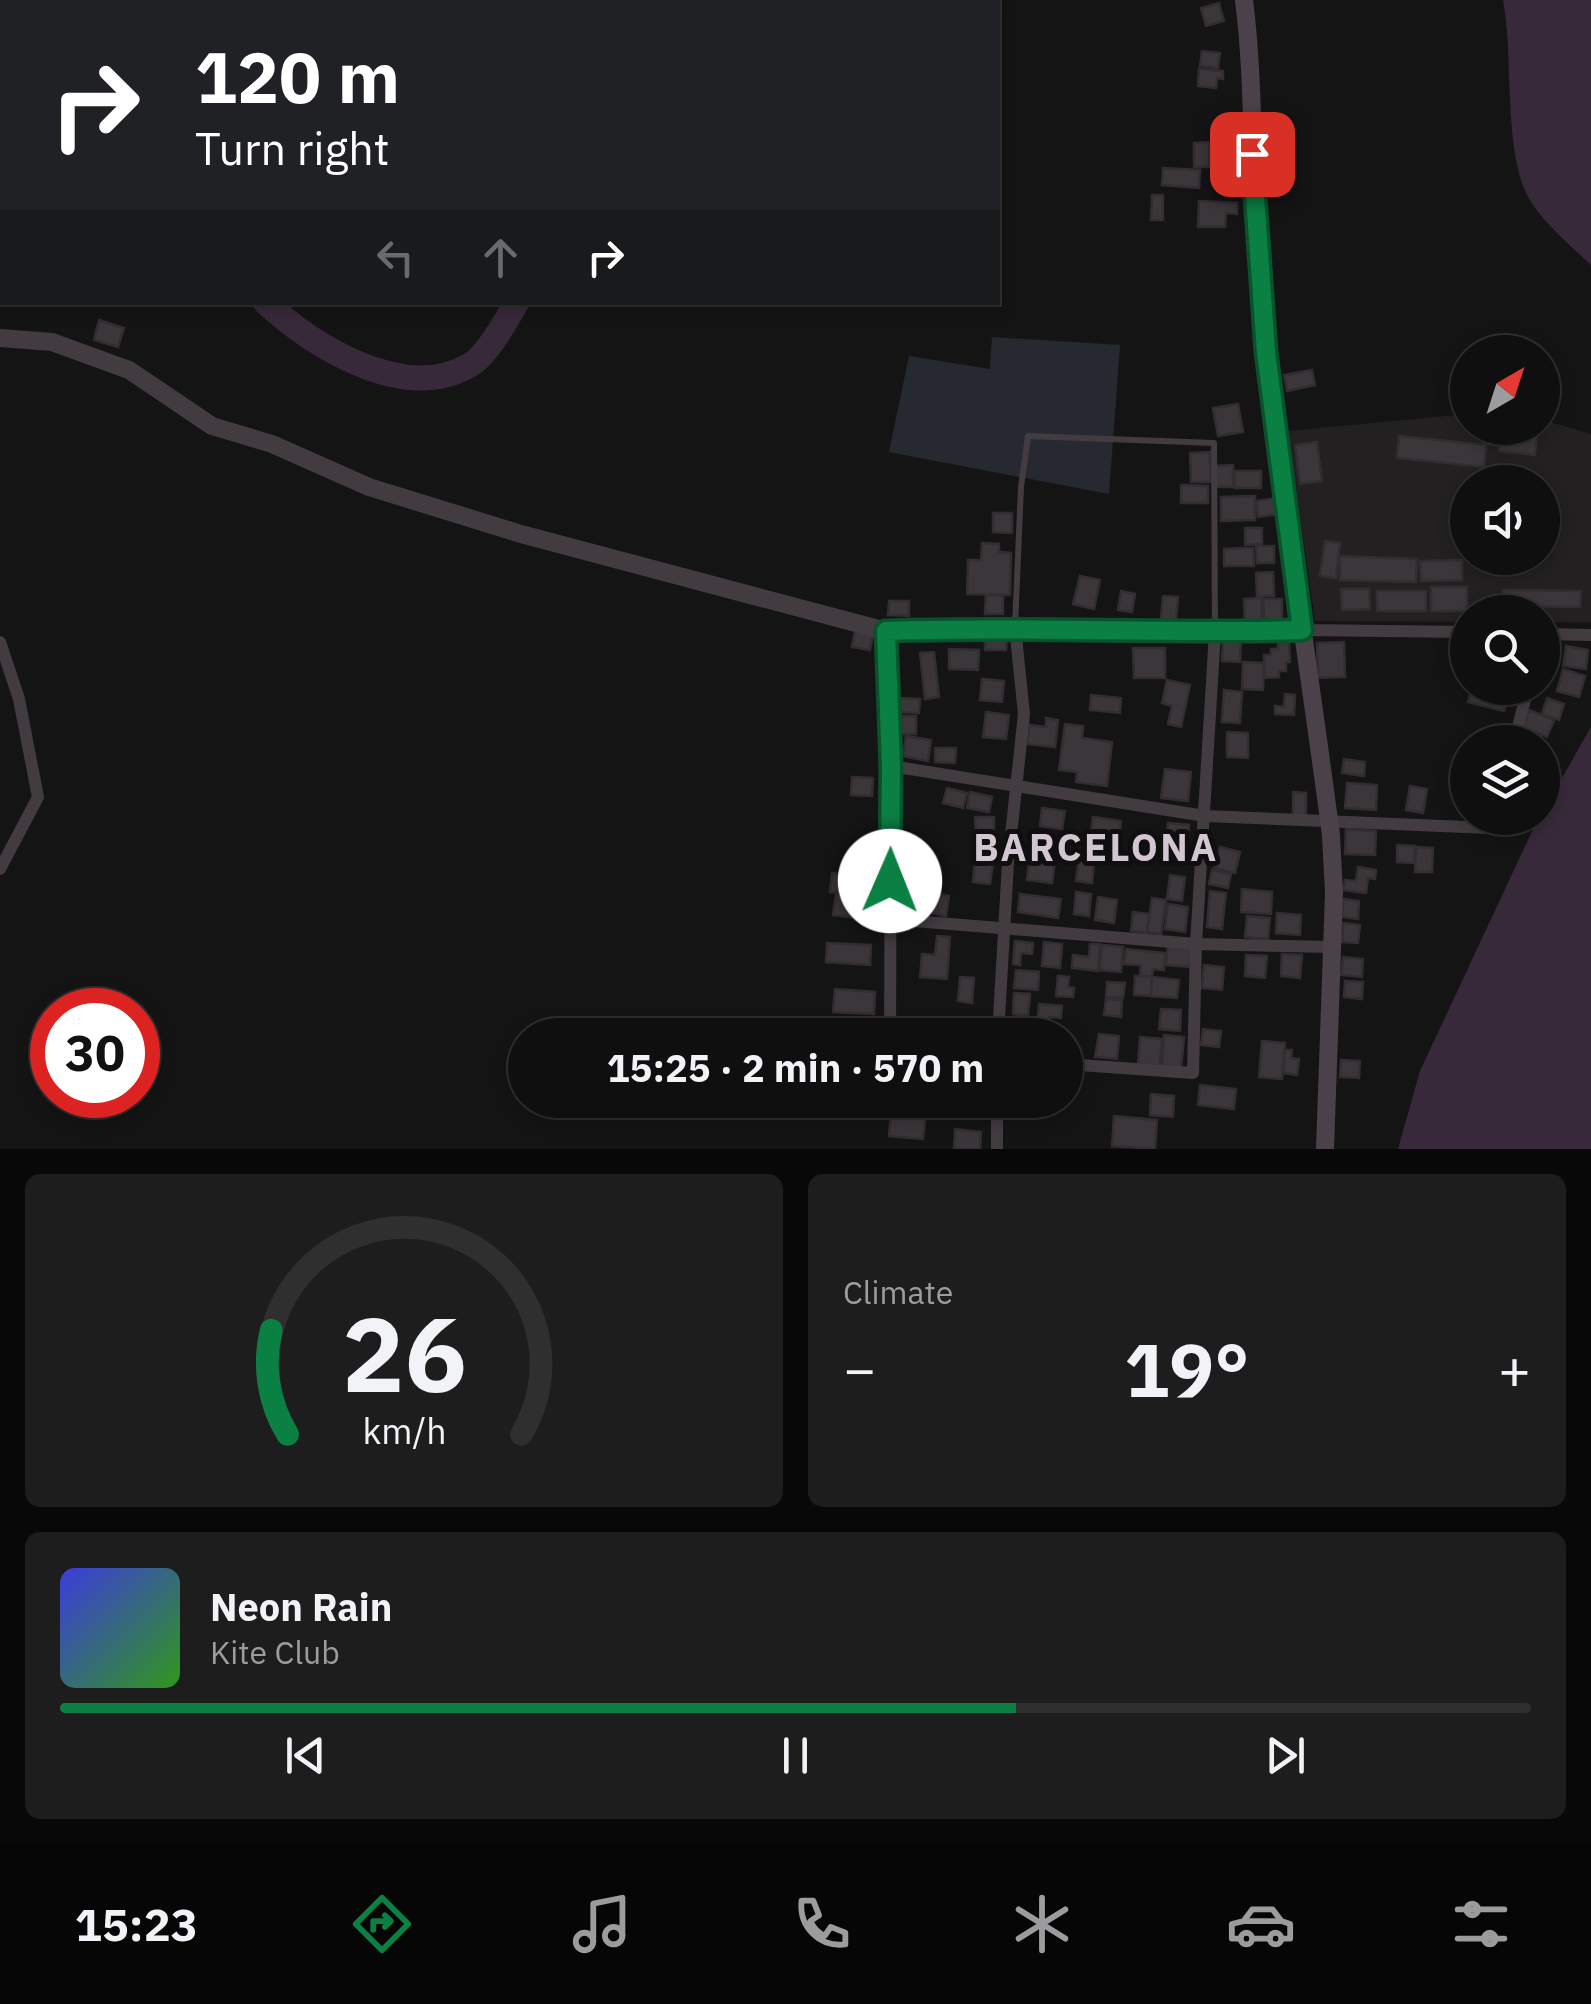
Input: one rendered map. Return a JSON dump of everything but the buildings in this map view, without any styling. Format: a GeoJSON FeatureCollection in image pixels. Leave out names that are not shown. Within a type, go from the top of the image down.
{"type":"FeatureCollection","features":[{"type":"Feature","properties":{"kind":"main road"},"geometry":{"type":"LineString","coordinates":[[1244,0],[1252,58],[1259,281],[1329,821],[1334,893],[1324,1149]]}},
{"type":"Feature","properties":{"kind":"street"},"geometry":{"type":"LineString","coordinates":[[0,338],[52,342],[129,370],[212,426],[272,444],[368,487],[521,534],[886,631],[1015,627],[1450,632]]}},
{"type":"Feature","properties":{"kind":"street"},"geometry":{"type":"LineString","coordinates":[[999,1018],[1024,714],[1015,627]]}},
{"type":"Feature","properties":{"kind":"street"},"geometry":{"type":"LineString","coordinates":[[886,631],[891,766],[890,1018]]}},
{"type":"Feature","properties":{"kind":"street"},"geometry":{"type":"LineString","coordinates":[[1083,1065],[1193,1074],[1196,944],[1215,632]]}},
{"type":"Feature","properties":{"kind":"street"},"geometry":{"type":"LineString","coordinates":[[1560,634],[1591,635]]}},
{"type":"Feature","properties":{"kind":"street"},"geometry":{"type":"LineString","coordinates":[[0,642],[18,699],[38,797],[0,869]]}},
{"type":"Feature","properties":{"kind":"street"},"geometry":{"type":"LineString","coordinates":[[891,766],[1205,816],[1450,826]]}},
{"type":"Feature","properties":{"kind":"street"},"geometry":{"type":"LineString","coordinates":[[889,919],[1196,944],[1332,946]]}},
{"type":"Feature","properties":{"kind":"street"},"geometry":{"type":"LineString","coordinates":[[996,1118],[996,1149]]}},
{"type":"Feature","properties":{"kind":"lane"},"geometry":{"type":"LineString","coordinates":[[1015,627],[1021,488],[1028,436],[1214,443],[1215,632]]}},
{"type":"Feature","properties":{"kind":"shaded area"},"geometry":{"type":"Polygon","coordinates":[[[1503,0],[1591,0],[1591,265],[1539,213],[1520,175],[1512,126],[1503,0]]]}},
{"type":"Feature","properties":{"kind":"shaded area"},"geometry":{"type":"Polygon","coordinates":[[[992,337],[1120,345],[1109,494],[889,452],[909,356],[990,369],[992,337]]]}},
{"type":"Feature","properties":{"kind":"shaded area"},"geometry":{"type":"Polygon","coordinates":[[[1450,416],[1450,445],[1560,445],[1560,425],[1591,434],[1591,622],[1560,622],[1560,595],[1450,595],[1450,622],[1315,621],[1288,431],[1450,416]]]}},
{"type":"Feature","properties":{"kind":"shaded area"},"geometry":{"type":"Polygon","coordinates":[[[1591,727],[1591,1149],[1398,1149],[1420,1071],[1530,835],[1560,835],[1560,781],[1591,727]]]}},
{"type":"Feature","properties":{"kind":"waterway"},"geometry":{"type":"LineString","coordinates":[[269,305],[334,352],[389,374],[417,378],[444,375],[470,365],[483,354],[515,305]]}},
{"type":"Feature","properties":{"kind":"district","name":"BARCELONA"},"geometry":{"type":"Point","coordinates":[1096,846]}},
{"type":"Feature","properties":{"kind":"route"},"geometry":{"type":"LineString","coordinates":[[890,881],[886,631],[1015,627],[1302,630],[1266,352],[1252,154]]}}]}
